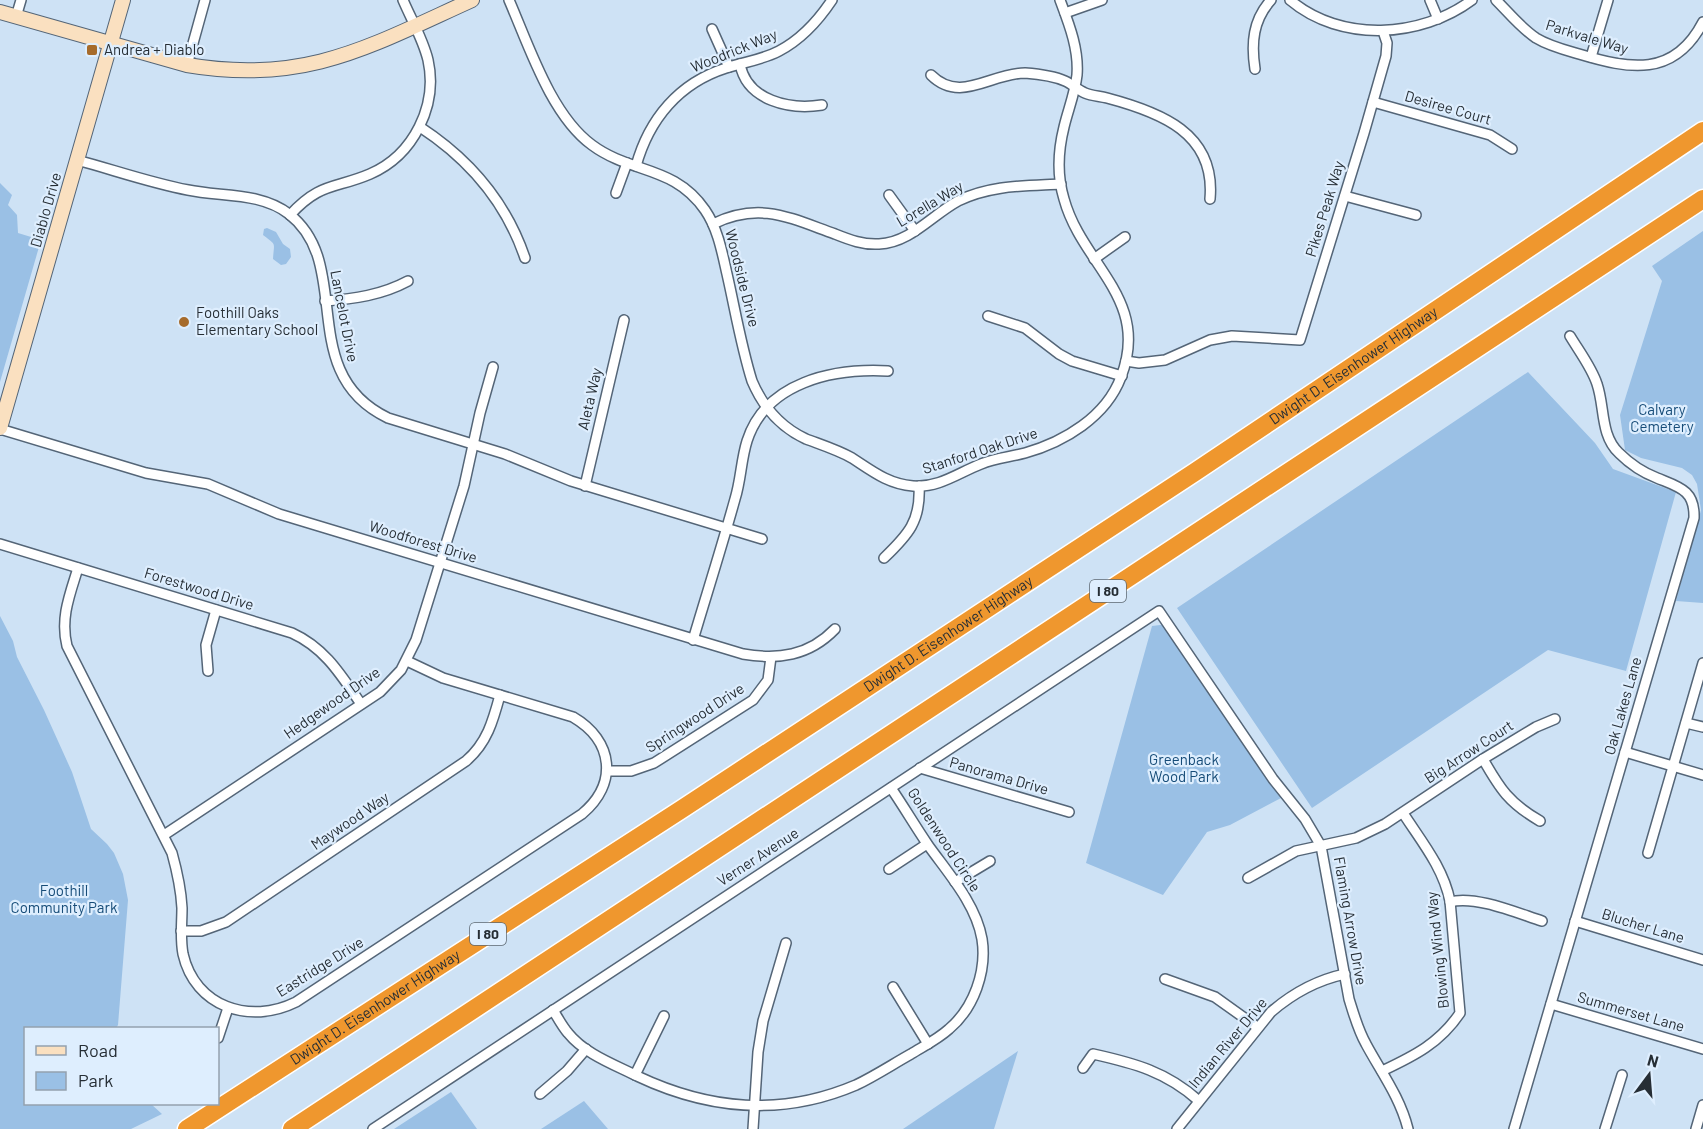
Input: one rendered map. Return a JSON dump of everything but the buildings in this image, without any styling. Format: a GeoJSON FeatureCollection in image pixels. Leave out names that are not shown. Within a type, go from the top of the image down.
{"type":"FeatureCollection","features":[{"type":"Feature","properties":{"kind":"highway","name":"Dwight D. Eisenhower Highway"},"geometry":{"type":"LineString","coordinates":[[187,1128],[672,815],[1169,489],[1703,131]]}},
{"type":"Feature","properties":{"kind":"highway","name":"I 80"},"geometry":{"type":"LineString","coordinates":[[292,1129],[1703,199]]}},
{"type":"Feature","properties":{"kind":"street"},"geometry":{"type":"LineString","coordinates":[[16,17],[21,0]]}},
{"type":"Feature","properties":{"kind":"street","name":"Diablo Drive"},"geometry":{"type":"LineString","coordinates":[[0,428],[123,0]]}},
{"type":"Feature","properties":{"kind":"street"},"geometry":{"type":"LineString","coordinates":[[187,65],[205,0]]}},
{"type":"Feature","properties":{"kind":"street"},"geometry":{"type":"LineString","coordinates":[[290,215],[308,197],[319,190],[361,178],[386,165],[407,147],[420,127],[429,100],[430,72],[423,45],[403,0]]}},
{"type":"Feature","properties":{"kind":"street"},"geometry":{"type":"LineString","coordinates":[[0,12],[187,65],[245,71],[307,66],[348,55],[472,0]]}},
{"type":"Feature","properties":{"kind":"street","name":"Woodside Drive"},"geometry":{"type":"LineString","coordinates":[[509,0],[551,95],[564,117],[592,145],[631,164],[666,176],[683,187],[698,201],[713,224],[750,374],[757,394],[767,408]]}},
{"type":"Feature","properties":{"kind":"street","name":"Woodrick Way"},"geometry":{"type":"LineString","coordinates":[[616,193],[645,139],[667,105],[700,79],[729,67],[768,56],[792,43],[813,25],[832,0]]}},
{"type":"Feature","properties":{"kind":"street","name":"Stanford Oak Drive"},"geometry":{"type":"LineString","coordinates":[[767,408],[782,424],[794,432],[844,454],[878,476],[897,484],[919,486],[940,483],[984,463],[1024,453],[1059,439],[1082,425],[1111,397],[1122,376],[1126,362],[1129,334],[1123,307],[1111,283],[1073,225],[1067,211],[1061,184],[1059,155],[1061,140],[1075,87],[1077,69],[1075,46],[1060,0]]}},
{"type":"Feature","properties":{"kind":"street"},"geometry":{"type":"LineString","coordinates":[[1065,13],[1101,0]]}},
{"type":"Feature","properties":{"kind":"street"},"geometry":{"type":"LineString","coordinates":[[1255,69],[1253,40],[1255,27],[1271,0]]}},
{"type":"Feature","properties":{"kind":"street"},"geometry":{"type":"LineString","coordinates":[[1290,0],[1301,9],[1326,21],[1360,29],[1383,31],[1415,27],[1438,19],[1472,0]]}},
{"type":"Feature","properties":{"kind":"street"},"geometry":{"type":"LineString","coordinates":[[1430,0],[1438,19]]}},
{"type":"Feature","properties":{"kind":"street","name":"Parkvale Way"},"geometry":{"type":"LineString","coordinates":[[1496,0],[1536,38],[1591,57],[1630,66],[1657,63],[1675,54],[1686,45],[1703,22]]}},
{"type":"Feature","properties":{"kind":"street"},"geometry":{"type":"LineString","coordinates":[[1591,57],[1608,0]]}},
{"type":"Feature","properties":{"kind":"street"},"geometry":{"type":"LineString","coordinates":[[712,29],[729,67]]}},
{"type":"Feature","properties":{"kind":"street","name":"Pikes Peak Way"},"geometry":{"type":"LineString","coordinates":[[1126,362],[1165,360],[1210,340],[1242,337],[1300,340],[1387,50],[1383,31]]}},
{"type":"Feature","properties":{"kind":"street"},"geometry":{"type":"LineString","coordinates":[[740,64],[746,82],[760,95],[790,105],[822,105]]}},
{"type":"Feature","properties":{"kind":"street"},"geometry":{"type":"LineString","coordinates":[[931,75],[940,83],[958,89],[1000,76],[1027,73],[1064,81],[1085,93],[1154,113],[1173,122],[1194,141],[1207,166],[1210,179],[1210,199]]}},
{"type":"Feature","properties":{"kind":"street","name":"Desiree Court"},"geometry":{"type":"LineString","coordinates":[[1373,102],[1490,135],[1512,149]]}},
{"type":"Feature","properties":{"kind":"street"},"geometry":{"type":"LineString","coordinates":[[420,127],[454,152],[484,183],[512,226],[525,258]]}},
{"type":"Feature","properties":{"kind":"street","name":"Lancelot Drive"},"geometry":{"type":"LineString","coordinates":[[77,160],[185,190],[262,200],[276,205],[290,215],[312,242],[319,261],[338,367],[348,386],[362,403],[388,418],[505,454],[585,486],[762,539]]}},
{"type":"Feature","properties":{"kind":"street","name":"Lorella Way"},"geometry":{"type":"LineString","coordinates":[[713,224],[732,215],[769,212],[784,215],[857,243],[878,244],[899,240],[958,202],[986,191],[1015,186],[1061,184]]}},
{"type":"Feature","properties":{"kind":"street"},"geometry":{"type":"LineString","coordinates":[[889,195],[915,231]]}},
{"type":"Feature","properties":{"kind":"street"},"geometry":{"type":"LineString","coordinates":[[1345,196],[1416,215]]}},
{"type":"Feature","properties":{"kind":"street"},"geometry":{"type":"LineString","coordinates":[[1094,259],[1125,237]]}},
{"type":"Feature","properties":{"kind":"street"},"geometry":{"type":"LineString","coordinates":[[325,301],[369,296],[408,281]]}},
{"type":"Feature","properties":{"kind":"street"},"geometry":{"type":"LineString","coordinates":[[988,316],[1025,328],[1072,361],[1122,376]]}},
{"type":"Feature","properties":{"kind":"street","name":"Aleta Way"},"geometry":{"type":"LineString","coordinates":[[585,486],[624,320]]}},
{"type":"Feature","properties":{"kind":"street","name":"Oak Lakes Lane"},"geometry":{"type":"LineString","coordinates":[[1514,1129],[1694,522],[1692,502],[1683,489],[1644,472],[1617,452],[1611,444],[1605,427],[1597,383],[1570,336]]}},
{"type":"Feature","properties":{"kind":"street","name":"Hedgewood Drive"},"geometry":{"type":"LineString","coordinates":[[164,835],[386,687],[407,661],[416,640],[464,486],[493,367]]}},
{"type":"Feature","properties":{"kind":"street"},"geometry":{"type":"LineString","coordinates":[[693,640],[738,490],[747,438],[772,401],[818,378],[852,371],[888,371]]}},
{"type":"Feature","properties":{"kind":"street","name":"Woodforest Drive"},"geometry":{"type":"LineString","coordinates":[[0,428],[146,473],[208,484],[279,514],[743,654],[771,657],[807,650],[823,642],[835,629]]}},
{"type":"Feature","properties":{"kind":"street"},"geometry":{"type":"LineString","coordinates":[[884,558],[910,531],[919,505],[919,486]]}},
{"type":"Feature","properties":{"kind":"street","name":"Forestwood Drive"},"geometry":{"type":"LineString","coordinates":[[0,544],[292,633],[309,642],[333,664],[361,704]]}},
{"type":"Feature","properties":{"kind":"street","name":"Eastridge Drive"},"geometry":{"type":"LineString","coordinates":[[78,568],[64,615],[63,628],[67,646],[172,854],[180,890],[184,957],[195,981],[204,991],[228,1008],[258,1013],[284,1008],[296,1002],[582,814],[600,795],[607,771]]}},
{"type":"Feature","properties":{"kind":"street"},"geometry":{"type":"LineString","coordinates":[[208,671],[206,645],[216,610]]}},
{"type":"Feature","properties":{"kind":"street","name":"Verner Avenue"},"geometry":{"type":"LineString","coordinates":[[373,1129],[1159,611]]}},
{"type":"Feature","properties":{"kind":"street","name":"Flaming Arrow Drive"},"geometry":{"type":"LineString","coordinates":[[1159,611],[1273,779],[1305,819],[1321,846],[1355,1018],[1365,1042],[1392,1087],[1408,1129]]}},
{"type":"Feature","properties":{"kind":"street","name":"Springwood Drive"},"geometry":{"type":"LineString","coordinates":[[607,771],[631,771],[654,764],[753,700],[768,680],[771,657]]}},
{"type":"Feature","properties":{"kind":"street"},"geometry":{"type":"LineString","coordinates":[[407,661],[443,678],[573,717],[594,733],[606,758],[607,771]]}},
{"type":"Feature","properties":{"kind":"street"},"geometry":{"type":"LineString","coordinates":[[1648,853],[1703,663]]}},
{"type":"Feature","properties":{"kind":"street","name":"Maywood Way"},"geometry":{"type":"LineString","coordinates":[[181,931],[201,931],[226,922],[466,761],[481,745],[488,733],[500,695]]}},
{"type":"Feature","properties":{"kind":"street","name":"Big Arrow Court"},"geometry":{"type":"LineString","coordinates":[[1403,813],[1483,759],[1536,727],[1555,719]]}},
{"type":"Feature","properties":{"kind":"street"},"geometry":{"type":"LineString","coordinates":[[1686,723],[1703,728]]}},
{"type":"Feature","properties":{"kind":"street"},"geometry":{"type":"LineString","coordinates":[[1625,752],[1703,775]]}},
{"type":"Feature","properties":{"kind":"street"},"geometry":{"type":"LineString","coordinates":[[1483,759],[1508,799],[1522,811],[1540,821]]}},
{"type":"Feature","properties":{"kind":"street","name":"Panorama Drive"},"geometry":{"type":"LineString","coordinates":[[920,768],[1069,813]]}},
{"type":"Feature","properties":{"kind":"street","name":"Goldenwood Circle"},"geometry":{"type":"LineString","coordinates":[[553,1010],[568,1033],[586,1049],[635,1075],[692,1098],[734,1105],[774,1106],[802,1102],[838,1092],[872,1077],[928,1044],[950,1029],[970,1003],[981,971],[982,938],[972,912],[955,882],[891,788]]}},
{"type":"Feature","properties":{"kind":"street"},"geometry":{"type":"LineString","coordinates":[[1248,878],[1296,851],[1356,838],[1403,813]]}},
{"type":"Feature","properties":{"kind":"street","name":"Blowing Wind Way"},"geometry":{"type":"LineString","coordinates":[[1382,1071],[1431,1045],[1460,1013],[1447,886],[1438,866],[1403,813]]}},
{"type":"Feature","properties":{"kind":"street"},"geometry":{"type":"LineString","coordinates":[[889,869],[927,844]]}},
{"type":"Feature","properties":{"kind":"street"},"geometry":{"type":"LineString","coordinates":[[955,882],[990,861]]}},
{"type":"Feature","properties":{"kind":"street"},"geometry":{"type":"LineString","coordinates":[[1450,902],[1464,900],[1477,902],[1542,921]]}},
{"type":"Feature","properties":{"kind":"street","name":"Blucher Lane"},"geometry":{"type":"LineString","coordinates":[[1575,921],[1703,960]]}},
{"type":"Feature","properties":{"kind":"street"},"geometry":{"type":"LineString","coordinates":[[753,1129],[758,1052],[763,1022],[786,943]]}},
{"type":"Feature","properties":{"kind":"street","name":"Indian River Drive"},"geometry":{"type":"LineString","coordinates":[[1177,1129],[1271,1012],[1294,993],[1321,981],[1345,974]]}},
{"type":"Feature","properties":{"kind":"street"},"geometry":{"type":"LineString","coordinates":[[1165,979],[1215,997],[1257,1028]]}},
{"type":"Feature","properties":{"kind":"street"},"geometry":{"type":"LineString","coordinates":[[893,987],[928,1044]]}},
{"type":"Feature","properties":{"kind":"street","name":"Summerset Lane"},"geometry":{"type":"LineString","coordinates":[[1551,1004],[1703,1049]]}},
{"type":"Feature","properties":{"kind":"street"},"geometry":{"type":"LineString","coordinates":[[219,1035],[228,1008]]}},
{"type":"Feature","properties":{"kind":"street"},"geometry":{"type":"LineString","coordinates":[[635,1075],[664,1016]]}},
{"type":"Feature","properties":{"kind":"street"},"geometry":{"type":"LineString","coordinates":[[540,1094],[567,1071],[586,1049]]}},
{"type":"Feature","properties":{"kind":"street"},"geometry":{"type":"LineString","coordinates":[[1083,1068],[1093,1054],[1153,1070],[1179,1084],[1199,1101]]}},
{"type":"Feature","properties":{"kind":"street"},"geometry":{"type":"LineString","coordinates":[[1605,1129],[1622,1075]]}},
{"type":"Feature","properties":{"kind":"street"},"geometry":{"type":"LineString","coordinates":[[1696,1129],[1703,1105]]}},
{"type":"Feature","properties":{"kind":"green space"},"geometry":{"type":"Polygon","coordinates":[[[0,183],[12,195],[8,205],[17,215],[18,233],[41,240],[0,382],[0,183]]]}},
{"type":"Feature","properties":{"kind":"green space"},"geometry":{"type":"Polygon","coordinates":[[[264,229],[276,232],[283,244],[290,249],[291,257],[286,264],[281,265],[273,259],[274,244],[263,235],[264,229]]]}},
{"type":"Feature","properties":{"kind":"green space","name":"Calvary Cemetery"},"geometry":{"type":"Polygon","coordinates":[[[1703,231],[1703,603],[1676,601],[1701,510],[1697,484],[1692,475],[1682,468],[1641,458],[1625,450],[1620,415],[1662,281],[1652,266],[1703,231]]]}},
{"type":"Feature","properties":{"kind":"green space"},"geometry":{"type":"Polygon","coordinates":[[[1528,372],[1595,443],[1613,469],[1676,492],[1626,671],[1548,650],[1312,808],[1177,608],[1528,372]]]}},
{"type":"Feature","properties":{"kind":"green space","name":"Foothill Community Park"},"geometry":{"type":"Polygon","coordinates":[[[0,616],[72,772],[91,829],[114,853],[123,874],[128,900],[118,1025],[117,1027],[24,1027],[24,1105],[152,1105],[162,1114],[131,1129],[0,1129],[0,616]]]}},
{"type":"Feature","properties":{"kind":"green space","name":"Greenback Wood Park"},"geometry":{"type":"Polygon","coordinates":[[[1168,624],[1283,797],[1230,825],[1207,832],[1163,895],[1086,863],[1152,626],[1168,624]]]}},
{"type":"Feature","properties":{"kind":"green space"},"geometry":{"type":"Polygon","coordinates":[[[1018,1051],[994,1129],[903,1129],[1018,1051]]]}},
{"type":"Feature","properties":{"kind":"green space"},"geometry":{"type":"Polygon","coordinates":[[[451,1092],[477,1129],[394,1129],[451,1092]]]}},
{"type":"Feature","properties":{"kind":"green space"},"geometry":{"type":"Polygon","coordinates":[[[584,1101],[608,1129],[541,1129],[584,1101]]]}},
{"type":"Feature","properties":{"kind":"place","name":"Andrea + Diablo"},"geometry":{"type":"Point","coordinates":[92,50]}},
{"type":"Feature","properties":{"kind":"place","name":"Foothill Oaks Elementary School"},"geometry":{"type":"Point","coordinates":[184,322]}}]}
